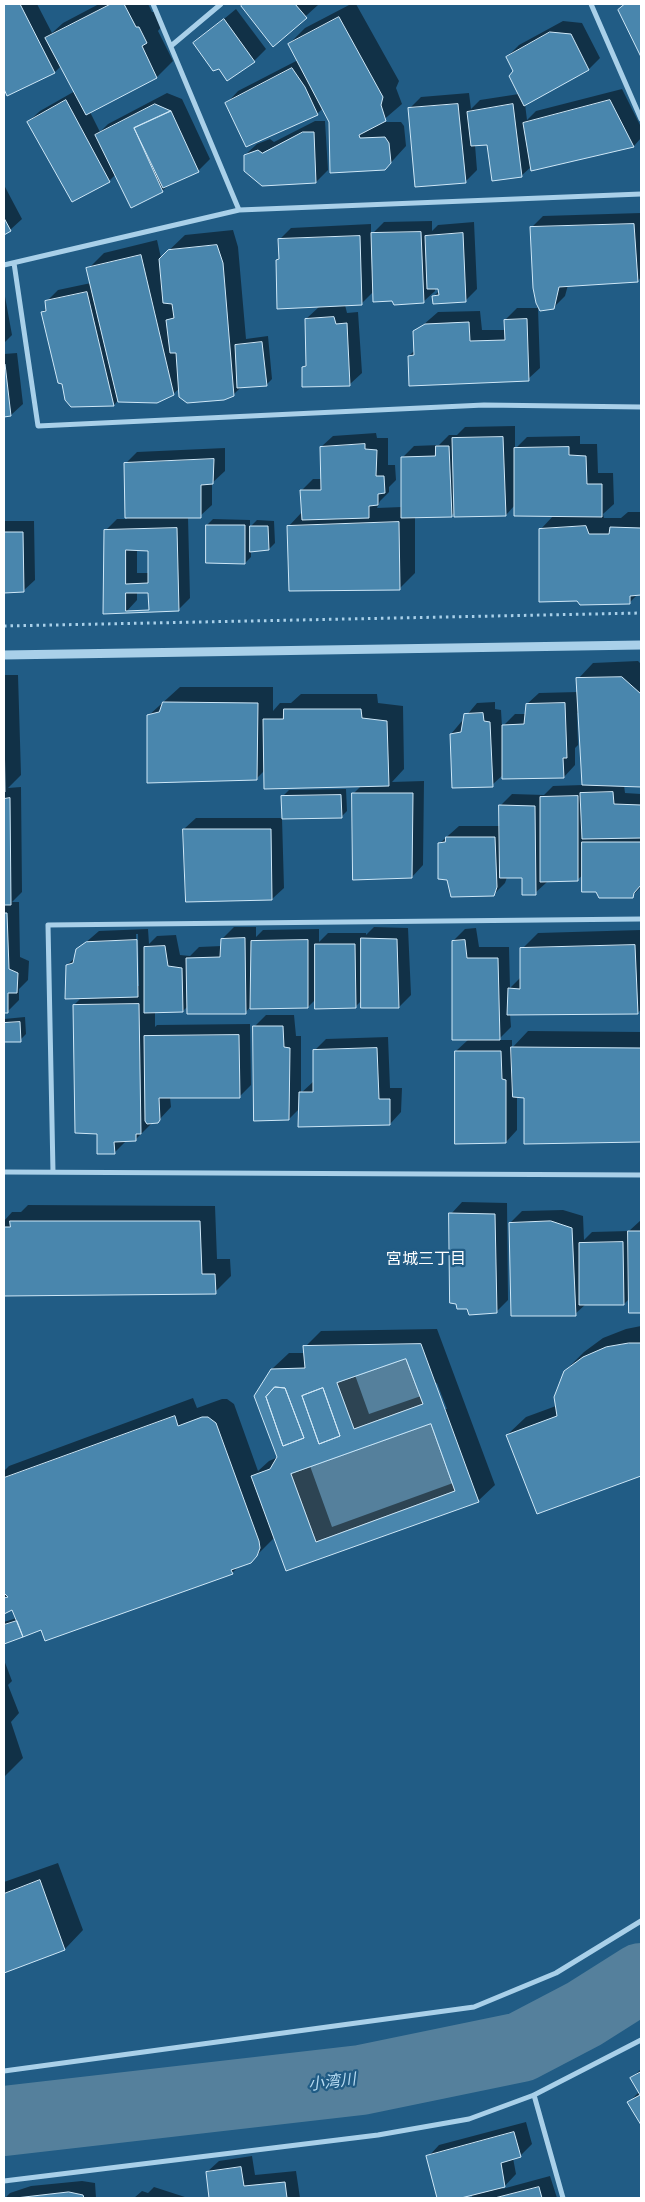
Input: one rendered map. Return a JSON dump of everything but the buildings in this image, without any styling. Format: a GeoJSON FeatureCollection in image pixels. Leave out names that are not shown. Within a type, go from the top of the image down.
{"type":"FeatureCollection","features":[{"type":"Feature","properties":{"kind":"street"},"geometry":{"type":"LineString","coordinates":[[153,4],[239,210]]}},
{"type":"Feature","properties":{"kind":"street"},"geometry":{"type":"LineString","coordinates":[[171,46],[221,4]]}},
{"type":"Feature","properties":{"kind":"street"},"geometry":{"type":"LineString","coordinates":[[592,4],[641,119]]}},
{"type":"Feature","properties":{"kind":"street"},"geometry":{"type":"LineString","coordinates":[[4,265],[239,210],[641,194]]}},
{"type":"Feature","properties":{"kind":"street"},"geometry":{"type":"LineString","coordinates":[[14,263],[38,426],[484,406],[641,407]]}},
{"type":"Feature","properties":{"kind":"street"},"geometry":{"type":"LineString","coordinates":[[4,655],[641,645]]}},
{"type":"Feature","properties":{"kind":"street"},"geometry":{"type":"LineString","coordinates":[[53,1172],[48,925],[641,919]]}},
{"type":"Feature","properties":{"kind":"street"},"geometry":{"type":"LineString","coordinates":[[4,1172],[641,1175]]}},
{"type":"Feature","properties":{"kind":"street"},"geometry":{"type":"LineString","coordinates":[[4,2071],[474,2007],[556,1973],[641,1921]]}},
{"type":"Feature","properties":{"kind":"street"},"geometry":{"type":"LineString","coordinates":[[4,2181],[378,2135],[469,2120],[534,2095],[641,2040]]}},
{"type":"Feature","properties":{"kind":"street"},"geometry":{"type":"LineString","coordinates":[[534,2095],[563,2198]]}},
{"type":"Feature","properties":{"kind":"path"},"geometry":{"type":"LineString","coordinates":[[4,626],[641,613]]}},
{"type":"Feature","properties":{"kind":"water"},"geometry":{"type":"Polygon","coordinates":[[[406,1359],[423,1404],[354,1429],[337,1383],[406,1359]]]}},
{"type":"Feature","properties":{"kind":"water"},"geometry":{"type":"Polygon","coordinates":[[[431,1424],[455,1491],[316,1542],[291,1474],[431,1424]]]}},
{"type":"Feature","properties":{"kind":"waterway","name":"小湾川"},"geometry":{"type":"LineString","coordinates":[[4,2121],[361,2080],[521,2047],[584,2014],[641,1978]]}},
{"type":"Feature","properties":{"kind":"district","name":"宮城三丁目"},"geometry":{"type":"Point","coordinates":[426,1260]}}]}
